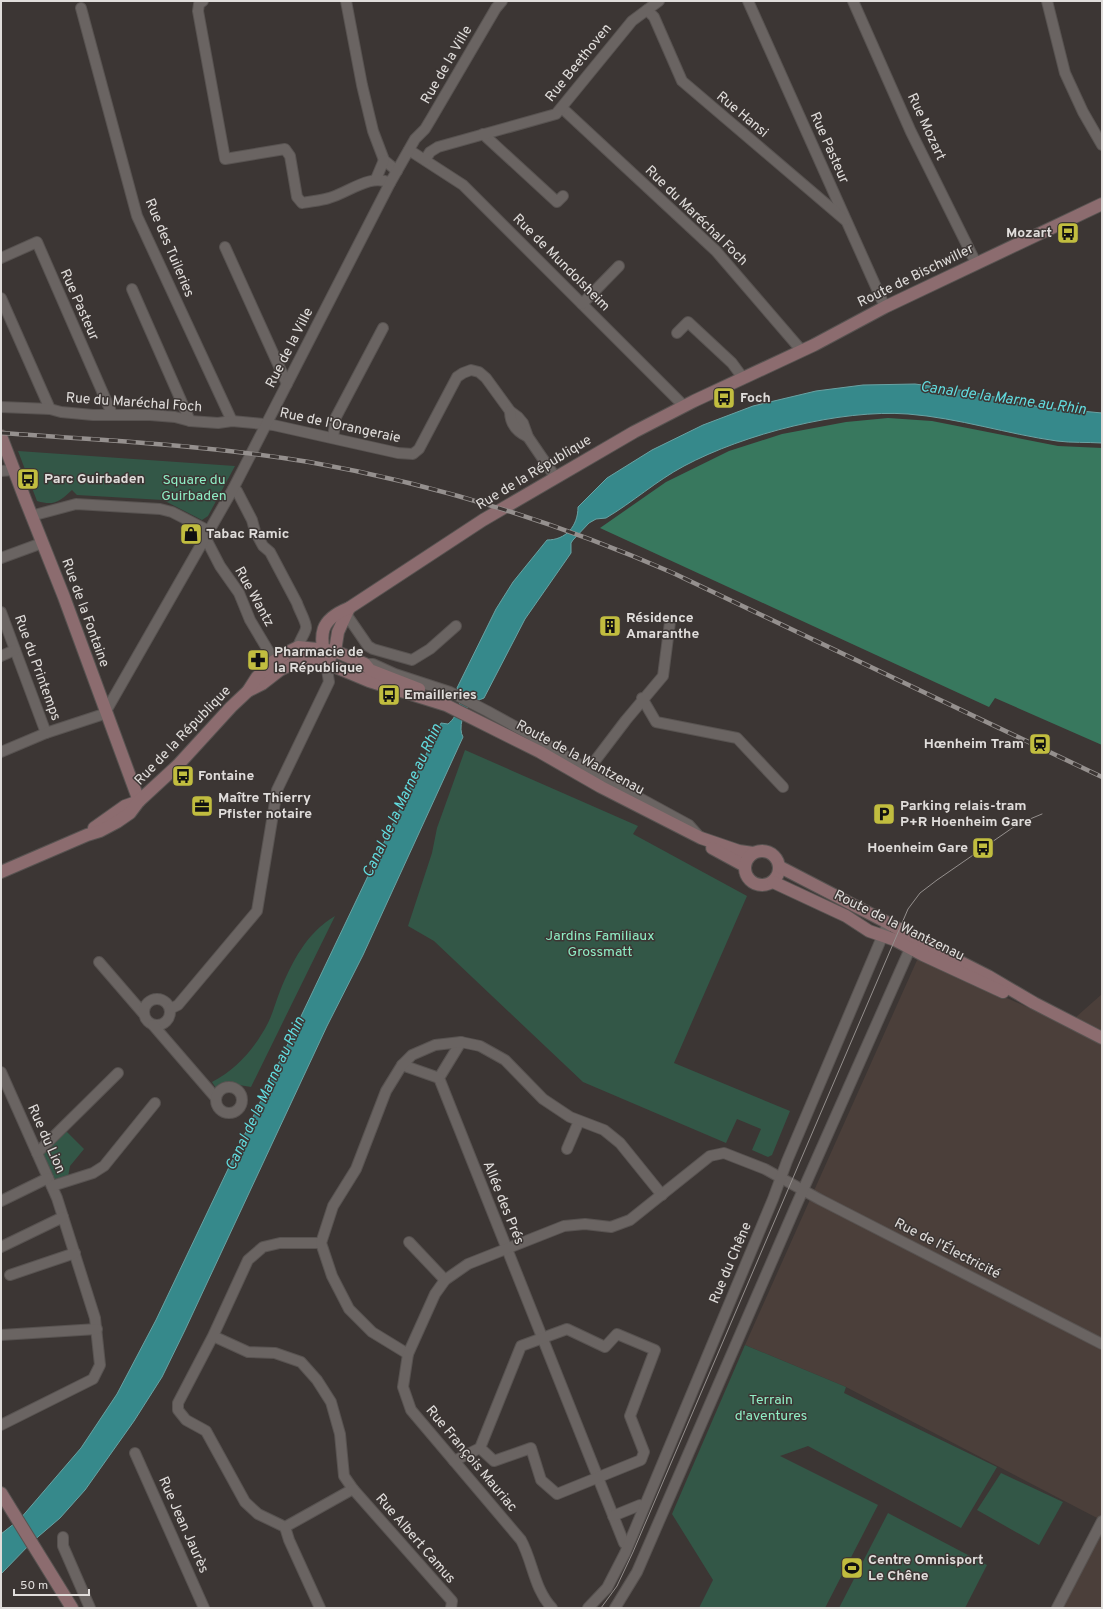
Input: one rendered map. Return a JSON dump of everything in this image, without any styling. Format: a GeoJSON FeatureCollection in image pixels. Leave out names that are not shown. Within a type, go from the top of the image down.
{"type":"FeatureCollection","features":[{"type":"Feature","properties":{"kind":"main road","name":"Route de Bischwiller"},"geometry":{"type":"LineString","coordinates":[[743,378],[802,351],[885,307],[1102,204]]}},
{"type":"Feature","properties":{"kind":"main road","name":"Rue de la République"},"geometry":{"type":"LineString","coordinates":[[277,666],[304,660],[326,663],[322,649],[322,631],[327,622],[337,612],[348,611],[466,531],[601,450],[684,406],[743,378]]}},
{"type":"Feature","properties":{"kind":"main road","name":"Rue de la Fontaine"},"geometry":{"type":"LineString","coordinates":[[1,436],[7,471],[32,516],[139,801]]}},
{"type":"Feature","properties":{"kind":"main road"},"geometry":{"type":"LineString","coordinates":[[326,663],[335,651],[338,632],[348,611]]}},
{"type":"Feature","properties":{"kind":"main road","name":"Rue de la République"},"geometry":{"type":"LineString","coordinates":[[1,872],[87,835],[100,831],[130,813],[139,801],[174,770],[231,707],[248,691],[262,684],[277,666],[298,647]]}},
{"type":"Feature","properties":{"kind":"main road"},"geometry":{"type":"LineString","coordinates":[[298,647],[335,651]]}},
{"type":"Feature","properties":{"kind":"main road","name":"Route de la Wantzenau"},"geometry":{"type":"LineString","coordinates":[[335,651],[365,664],[370,670],[426,692],[443,703],[540,752],[601,787],[701,838],[738,851],[752,853],[762,850],[767,851],[776,857],[780,867],[888,923],[913,943]]}},
{"type":"Feature","properties":{"kind":"main road","name":"Route de la Wantzenau"},"geometry":{"type":"LineString","coordinates":[[326,663],[369,681],[443,703]]}},
{"type":"Feature","properties":{"kind":"main road","name":"Route de la Wantzenau"},"geometry":{"type":"LineString","coordinates":[[701,838],[709,847],[745,866],[747,877],[756,884],[762,886],[773,882],[846,916],[869,931],[883,936],[930,947],[988,976],[1034,1003],[1102,1038]]}},
{"type":"Feature","properties":{"kind":"main road"},"geometry":{"type":"LineString","coordinates":[[745,866],[746,861],[752,853]]}},
{"type":"Feature","properties":{"kind":"main road"},"geometry":{"type":"LineString","coordinates":[[773,882],[777,878],[780,867]]}},
{"type":"Feature","properties":{"kind":"main road"},"geometry":{"type":"LineString","coordinates":[[1,1493],[72,1608]]}},
{"type":"Feature","properties":{"kind":"street"},"geometry":{"type":"LineString","coordinates":[[203,1],[200,4],[198,11],[225,159],[285,149],[290,156],[297,197],[302,203],[331,198],[376,180],[385,180],[390,183]]}},
{"type":"Feature","properties":{"kind":"street"},"geometry":{"type":"LineString","coordinates":[[346,1],[362,85],[373,131],[384,160],[397,171]]}},
{"type":"Feature","properties":{"kind":"street","name":"Rue de la Ville"},"geometry":{"type":"LineString","coordinates":[[106,712],[233,488],[390,183],[415,139],[432,119],[496,8],[502,1]]}},
{"type":"Feature","properties":{"kind":"street","name":"Rue Beethoven"},"geometry":{"type":"LineString","coordinates":[[425,160],[430,152],[438,146],[556,114],[632,21],[659,1]]}},
{"type":"Feature","properties":{"kind":"street","name":"Rue Pasteur"},"geometry":{"type":"LineString","coordinates":[[748,1],[885,307]]}},
{"type":"Feature","properties":{"kind":"street","name":"Rue Mozart"},"geometry":{"type":"LineString","coordinates":[[853,1],[912,132],[976,263]]}},
{"type":"Feature","properties":{"kind":"street"},"geometry":{"type":"LineString","coordinates":[[1047,1],[1065,73],[1083,112],[1102,145]]}},
{"type":"Feature","properties":{"kind":"street","name":"Rue des Tuileries"},"geometry":{"type":"LineString","coordinates":[[81,8],[137,216],[232,421]]}},
{"type":"Feature","properties":{"kind":"street","name":"Rue Hansi"},"geometry":{"type":"LineString","coordinates":[[647,10],[654,17],[682,81],[846,221]]}},
{"type":"Feature","properties":{"kind":"street","name":"Rue du Maréchal Foch"},"geometry":{"type":"LineString","coordinates":[[562,108],[716,251],[802,351]]}},
{"type":"Feature","properties":{"kind":"street"},"geometry":{"type":"LineString","coordinates":[[483,134],[557,202],[563,196]]}},
{"type":"Feature","properties":{"kind":"street","name":"Rue de Mundolsheim"},"geometry":{"type":"LineString","coordinates":[[409,150],[463,185],[684,406]]}},
{"type":"Feature","properties":{"kind":"street"},"geometry":{"type":"LineString","coordinates":[[376,180],[384,160]]}},
{"type":"Feature","properties":{"kind":"street","name":"Rue Pasteur"},"geometry":{"type":"LineString","coordinates":[[1,258],[37,242],[112,414]]}},
{"type":"Feature","properties":{"kind":"street"},"geometry":{"type":"LineString","coordinates":[[224,247],[287,384]]}},
{"type":"Feature","properties":{"kind":"street"},"geometry":{"type":"LineString","coordinates":[[582,304],[619,266]]}},
{"type":"Feature","properties":{"kind":"street"},"geometry":{"type":"LineString","coordinates":[[132,289],[190,421]]}},
{"type":"Feature","properties":{"kind":"street"},"geometry":{"type":"LineString","coordinates":[[1,298],[50,409]]}},
{"type":"Feature","properties":{"kind":"street"},"geometry":{"type":"LineString","coordinates":[[677,333],[688,322],[732,363],[743,378]]}},
{"type":"Feature","properties":{"kind":"street"},"geometry":{"type":"LineString","coordinates":[[333,438],[336,417],[383,328]]}},
{"type":"Feature","properties":{"kind":"street","name":"Rue de l'Orangeraie"},"geometry":{"type":"LineString","coordinates":[[266,424],[413,454],[419,449],[457,377],[471,370],[479,372],[486,378],[510,411],[512,424],[517,430],[528,438],[556,478]]}},
{"type":"Feature","properties":{"kind":"street","name":"Rue du Maréchal Foch"},"geometry":{"type":"LineString","coordinates":[[1,407],[50,409],[60,412],[93,415],[112,414],[175,417],[190,421],[218,423],[232,421],[266,424]]}},
{"type":"Feature","properties":{"kind":"street"},"geometry":{"type":"LineString","coordinates":[[233,488],[237,491],[263,546],[270,552],[297,603],[306,625],[306,629],[300,639],[298,647]]}},
{"type":"Feature","properties":{"kind":"street"},"geometry":{"type":"LineString","coordinates":[[32,516],[76,504],[160,509],[172,512],[207,534]]}},
{"type":"Feature","properties":{"kind":"street","name":"Rue Wantz"},"geometry":{"type":"LineString","coordinates":[[207,534],[220,566],[239,593],[250,620],[277,666]]}},
{"type":"Feature","properties":{"kind":"street"},"geometry":{"type":"LineString","coordinates":[[1,558],[42,542]]}},
{"type":"Feature","properties":{"kind":"street"},"geometry":{"type":"LineString","coordinates":[[348,611],[368,646],[373,649],[412,660],[430,649],[456,626]]}},
{"type":"Feature","properties":{"kind":"street","name":"Rue du Printemps"},"geometry":{"type":"LineString","coordinates":[[1,612],[46,733]]}},
{"type":"Feature","properties":{"kind":"street"},"geometry":{"type":"LineString","coordinates":[[588,770],[642,698],[662,676],[670,622]]}},
{"type":"Feature","properties":{"kind":"street"},"geometry":{"type":"LineString","coordinates":[[1,656],[15,650]]}},
{"type":"Feature","properties":{"kind":"street"},"geometry":{"type":"LineString","coordinates":[[170,1009],[178,1005],[257,911],[277,790],[329,682],[326,663]]}},
{"type":"Feature","properties":{"kind":"street","name":"Route de la Wantzenau"},"geometry":{"type":"LineString","coordinates":[[365,664],[373,664],[395,674],[450,692],[487,711],[538,739],[588,770],[689,825],[701,838]]}},
{"type":"Feature","properties":{"kind":"street"},"geometry":{"type":"LineString","coordinates":[[642,698],[656,722],[737,738],[783,786]]}},
{"type":"Feature","properties":{"kind":"street"},"geometry":{"type":"LineString","coordinates":[[1,752],[46,733],[106,712]]}},
{"type":"Feature","properties":{"kind":"street","name":"Rue du Chêne"},"geometry":{"type":"LineString","coordinates":[[588,1608],[607,1588],[624,1553],[888,923]]}},
{"type":"Feature","properties":{"kind":"street"},"geometry":{"type":"LineString","coordinates":[[615,1608],[638,1572],[803,1190],[913,943]]}},
{"type":"Feature","properties":{"kind":"street"},"geometry":{"type":"LineString","coordinates":[[99,962],[144,1013],[146,1021],[153,1025],[216,1098]]}},
{"type":"Feature","properties":{"kind":"street"},"geometry":{"type":"LineString","coordinates":[[144,1013],[146,1005],[149,1001],[157,999],[165,1002],[170,1009],[170,1017],[166,1023],[160,1026],[153,1025]]}},
{"type":"Feature","properties":{"kind":"street"},"geometry":{"type":"LineString","coordinates":[[402,1065],[439,1078],[461,1042]]}},
{"type":"Feature","properties":{"kind":"street"},"geometry":{"type":"LineString","coordinates":[[408,1354],[372,1332],[349,1309],[332,1276],[321,1243],[333,1206],[356,1169],[386,1091],[402,1065],[412,1056],[435,1045],[461,1042],[480,1046],[505,1060],[543,1098],[570,1117],[604,1130],[620,1142],[662,1195]]}},
{"type":"Feature","properties":{"kind":"street","name":"Rue du Lion"},"geometry":{"type":"LineString","coordinates":[[1,1072],[50,1182],[63,1217],[95,1318],[100,1365],[93,1379],[1,1425]]}},
{"type":"Feature","properties":{"kind":"street"},"geometry":{"type":"LineString","coordinates":[[37,1153],[118,1073]]}},
{"type":"Feature","properties":{"kind":"street","name":"Allée des Prés"},"geometry":{"type":"LineString","coordinates":[[439,1078],[624,1543]]}},
{"type":"Feature","properties":{"kind":"street"},"geometry":{"type":"LineString","coordinates":[[1,1201],[50,1182],[94,1173],[104,1166],[155,1103]]}},
{"type":"Feature","properties":{"kind":"street"},"geometry":{"type":"LineString","coordinates":[[567,1149],[579,1121]]}},
{"type":"Feature","properties":{"kind":"street","name":"Rue François Mauriac"},"geometry":{"type":"LineString","coordinates":[[552,1608],[544,1600],[539,1590],[526,1548],[521,1540],[411,1410],[403,1387],[408,1354],[435,1294],[445,1280],[468,1264],[564,1226],[585,1224],[611,1226],[630,1220],[710,1156],[724,1153],[765,1169],[781,1178]]}},
{"type":"Feature","properties":{"kind":"street","name":"Rue de l'Électricité"},"geometry":{"type":"LineString","coordinates":[[781,1178],[1102,1344]]}},
{"type":"Feature","properties":{"kind":"street"},"geometry":{"type":"LineString","coordinates":[[1,1247],[63,1217]]}},
{"type":"Feature","properties":{"kind":"street"},"geometry":{"type":"LineString","coordinates":[[409,1242],[445,1280]]}},
{"type":"Feature","properties":{"kind":"street"},"geometry":{"type":"LineString","coordinates":[[320,1608],[289,1540],[285,1527],[258,1514],[245,1502],[206,1431],[186,1420],[178,1410],[178,1403],[213,1336],[248,1260],[263,1247],[280,1243],[321,1243]]}},
{"type":"Feature","properties":{"kind":"street"},"geometry":{"type":"LineString","coordinates":[[10,1275],[75,1253]]}},
{"type":"Feature","properties":{"kind":"street"},"geometry":{"type":"LineString","coordinates":[[1,1335],[97,1329]]}},
{"type":"Feature","properties":{"kind":"street"},"geometry":{"type":"LineString","coordinates":[[454,1461],[480,1448],[521,1346],[567,1329],[605,1347],[616,1334],[655,1350],[630,1416],[644,1452],[641,1460],[557,1494],[542,1480],[531,1448],[494,1461],[480,1448]]}},
{"type":"Feature","properties":{"kind":"street","name":"Rue Albert Camus"},"geometry":{"type":"LineString","coordinates":[[213,1336],[248,1352],[275,1352],[301,1362],[317,1380],[331,1402],[340,1434],[344,1476],[353,1489],[452,1601],[451,1608]]}},
{"type":"Feature","properties":{"kind":"street","name":"Rue Jean Jaurès"},"geometry":{"type":"LineString","coordinates":[[136,1453],[204,1608]]}},
{"type":"Feature","properties":{"kind":"street"},"geometry":{"type":"LineString","coordinates":[[285,1527],[353,1489]]}},
{"type":"Feature","properties":{"kind":"street"},"geometry":{"type":"LineString","coordinates":[[613,1516],[640,1505]]}},
{"type":"Feature","properties":{"kind":"street"},"geometry":{"type":"LineString","coordinates":[[1057,1608],[1102,1521]]}},
{"type":"Feature","properties":{"kind":"street"},"geometry":{"type":"LineString","coordinates":[[63,1536],[63,1546],[90,1608]]}},
{"type":"Feature","properties":{"kind":"shaded area"},"geometry":{"type":"Polygon","coordinates":[[[918,958],[1067,1025],[1102,994],[1102,1608],[1051,1608],[1099,1519],[846,1387],[745,1345],[918,958]]]}},
{"type":"Feature","properties":{"kind":"green space"},"geometry":{"type":"Polygon","coordinates":[[[888,418],[932,421],[1058,446],[1102,448],[1102,745],[995,698],[989,707],[600,528],[666,482],[729,451],[782,434],[846,422],[888,418]]]}},
{"type":"Feature","properties":{"kind":"green space","name":"Square du Guirbaden"},"geometry":{"type":"Polygon","coordinates":[[[18,451],[235,466],[208,516],[202,520],[163,500],[77,495],[72,490],[56,502],[48,503],[37,501],[18,451]]]}},
{"type":"Feature","properties":{"kind":"green space","name":"Jardins Familiaux Grossmatt"},"geometry":{"type":"Polygon","coordinates":[[[465,750],[638,826],[633,834],[747,896],[674,1063],[790,1111],[772,1155],[768,1157],[752,1150],[761,1129],[737,1119],[726,1143],[583,1082],[434,941],[408,926],[432,853],[437,828],[465,750]]]}},
{"type":"Feature","properties":{"kind":"green space"},"geometry":{"type":"Polygon","coordinates":[[[335,916],[251,1087],[227,1083],[216,1088],[212,1082],[221,1077],[237,1064],[251,1049],[263,1032],[295,959],[308,939],[316,930],[335,916]]]}},
{"type":"Feature","properties":{"kind":"green space"},"geometry":{"type":"Polygon","coordinates":[[[65,1130],[84,1149],[70,1166],[68,1177],[54,1181],[41,1154],[65,1130]]]}},
{"type":"Feature","properties":{"kind":"green space","name":"Terrain d'aventures"},"geometry":{"type":"Polygon","coordinates":[[[745,1345],[846,1387],[844,1393],[997,1467],[961,1528],[808,1446],[780,1456],[878,1505],[825,1608],[699,1608],[713,1580],[672,1514],[745,1345]]]}},
{"type":"Feature","properties":{"kind":"green space"},"geometry":{"type":"Polygon","coordinates":[[[1001,1473],[1063,1502],[1039,1545],[977,1510],[1001,1473]]]}},
{"type":"Feature","properties":{"kind":"green space"},"geometry":{"type":"Polygon","coordinates":[[[888,1513],[987,1565],[965,1608],[839,1608],[888,1513]]]}},
{"type":"Feature","properties":{"kind":"water","name":"Canal de la Marne au Rhin"},"geometry":{"type":"Polygon","coordinates":[[[915,384],[967,391],[1040,407],[1102,413],[1102,443],[1057,441],[964,422],[908,414],[881,413],[823,420],[763,434],[708,454],[674,472],[606,518],[596,519],[589,523],[571,543],[571,553],[525,619],[484,698],[471,703],[466,710],[461,725],[463,737],[363,955],[327,1026],[162,1377],[134,1421],[85,1490],[60,1518],[32,1542],[1,1574],[1,1534],[20,1519],[81,1448],[117,1394],[156,1320],[441,723],[448,724],[455,717],[460,702],[457,688],[496,609],[513,582],[547,540],[560,538],[570,531],[576,520],[578,507],[607,478],[652,450],[703,425],[753,406],[816,391],[863,385],[915,384]]]}},
{"type":"Feature","properties":{"kind":"tram line"},"geometry":{"type":"LineString","coordinates":[[601,1608],[617,1586],[633,1552],[908,909],[920,893],[937,880],[1018,824],[1042,814]]}},
{"type":"Feature","properties":{"kind":"railway"},"geometry":{"type":"LineString","coordinates":[[1,433],[194,447],[309,462],[403,481],[449,493],[540,521],[629,554],[673,573],[1102,777]]}},
{"type":"Feature","properties":{"kind":"place","name":"Mozart"},"geometry":{"type":"Point","coordinates":[1068,233]}},
{"type":"Feature","properties":{"kind":"place","name":"Foch"},"geometry":{"type":"Point","coordinates":[724,398]}},
{"type":"Feature","properties":{"kind":"place","name":"Parc Guirbaden"},"geometry":{"type":"Point","coordinates":[28,479]}},
{"type":"Feature","properties":{"kind":"place","name":"Tabac Ramic"},"geometry":{"type":"Point","coordinates":[191,534]}},
{"type":"Feature","properties":{"kind":"place","name":"Résidence Amaranthe"},"geometry":{"type":"Point","coordinates":[610,626]}},
{"type":"Feature","properties":{"kind":"place","name":"Pharmacie de la République"},"geometry":{"type":"Point","coordinates":[258,660]}},
{"type":"Feature","properties":{"kind":"place","name":"Emailleries"},"geometry":{"type":"Point","coordinates":[389,695]}},
{"type":"Feature","properties":{"kind":"place","name":"Hœnheim Tram"},"geometry":{"type":"Point","coordinates":[1040,744]}},
{"type":"Feature","properties":{"kind":"place","name":"Fontaine"},"geometry":{"type":"Point","coordinates":[183,776]}},
{"type":"Feature","properties":{"kind":"place","name":"Maître Thierry Pfister notaire"},"geometry":{"type":"Point","coordinates":[202,806]}},
{"type":"Feature","properties":{"kind":"place","name":"Parking relais-tram P+R Hoenheim Gare"},"geometry":{"type":"Point","coordinates":[884,814]}},
{"type":"Feature","properties":{"kind":"place","name":"Hoenheim Gare"},"geometry":{"type":"Point","coordinates":[983,848]}},
{"type":"Feature","properties":{"kind":"place","name":"Centre Omnisport Le Chêne"},"geometry":{"type":"Point","coordinates":[852,1568]}}]}
